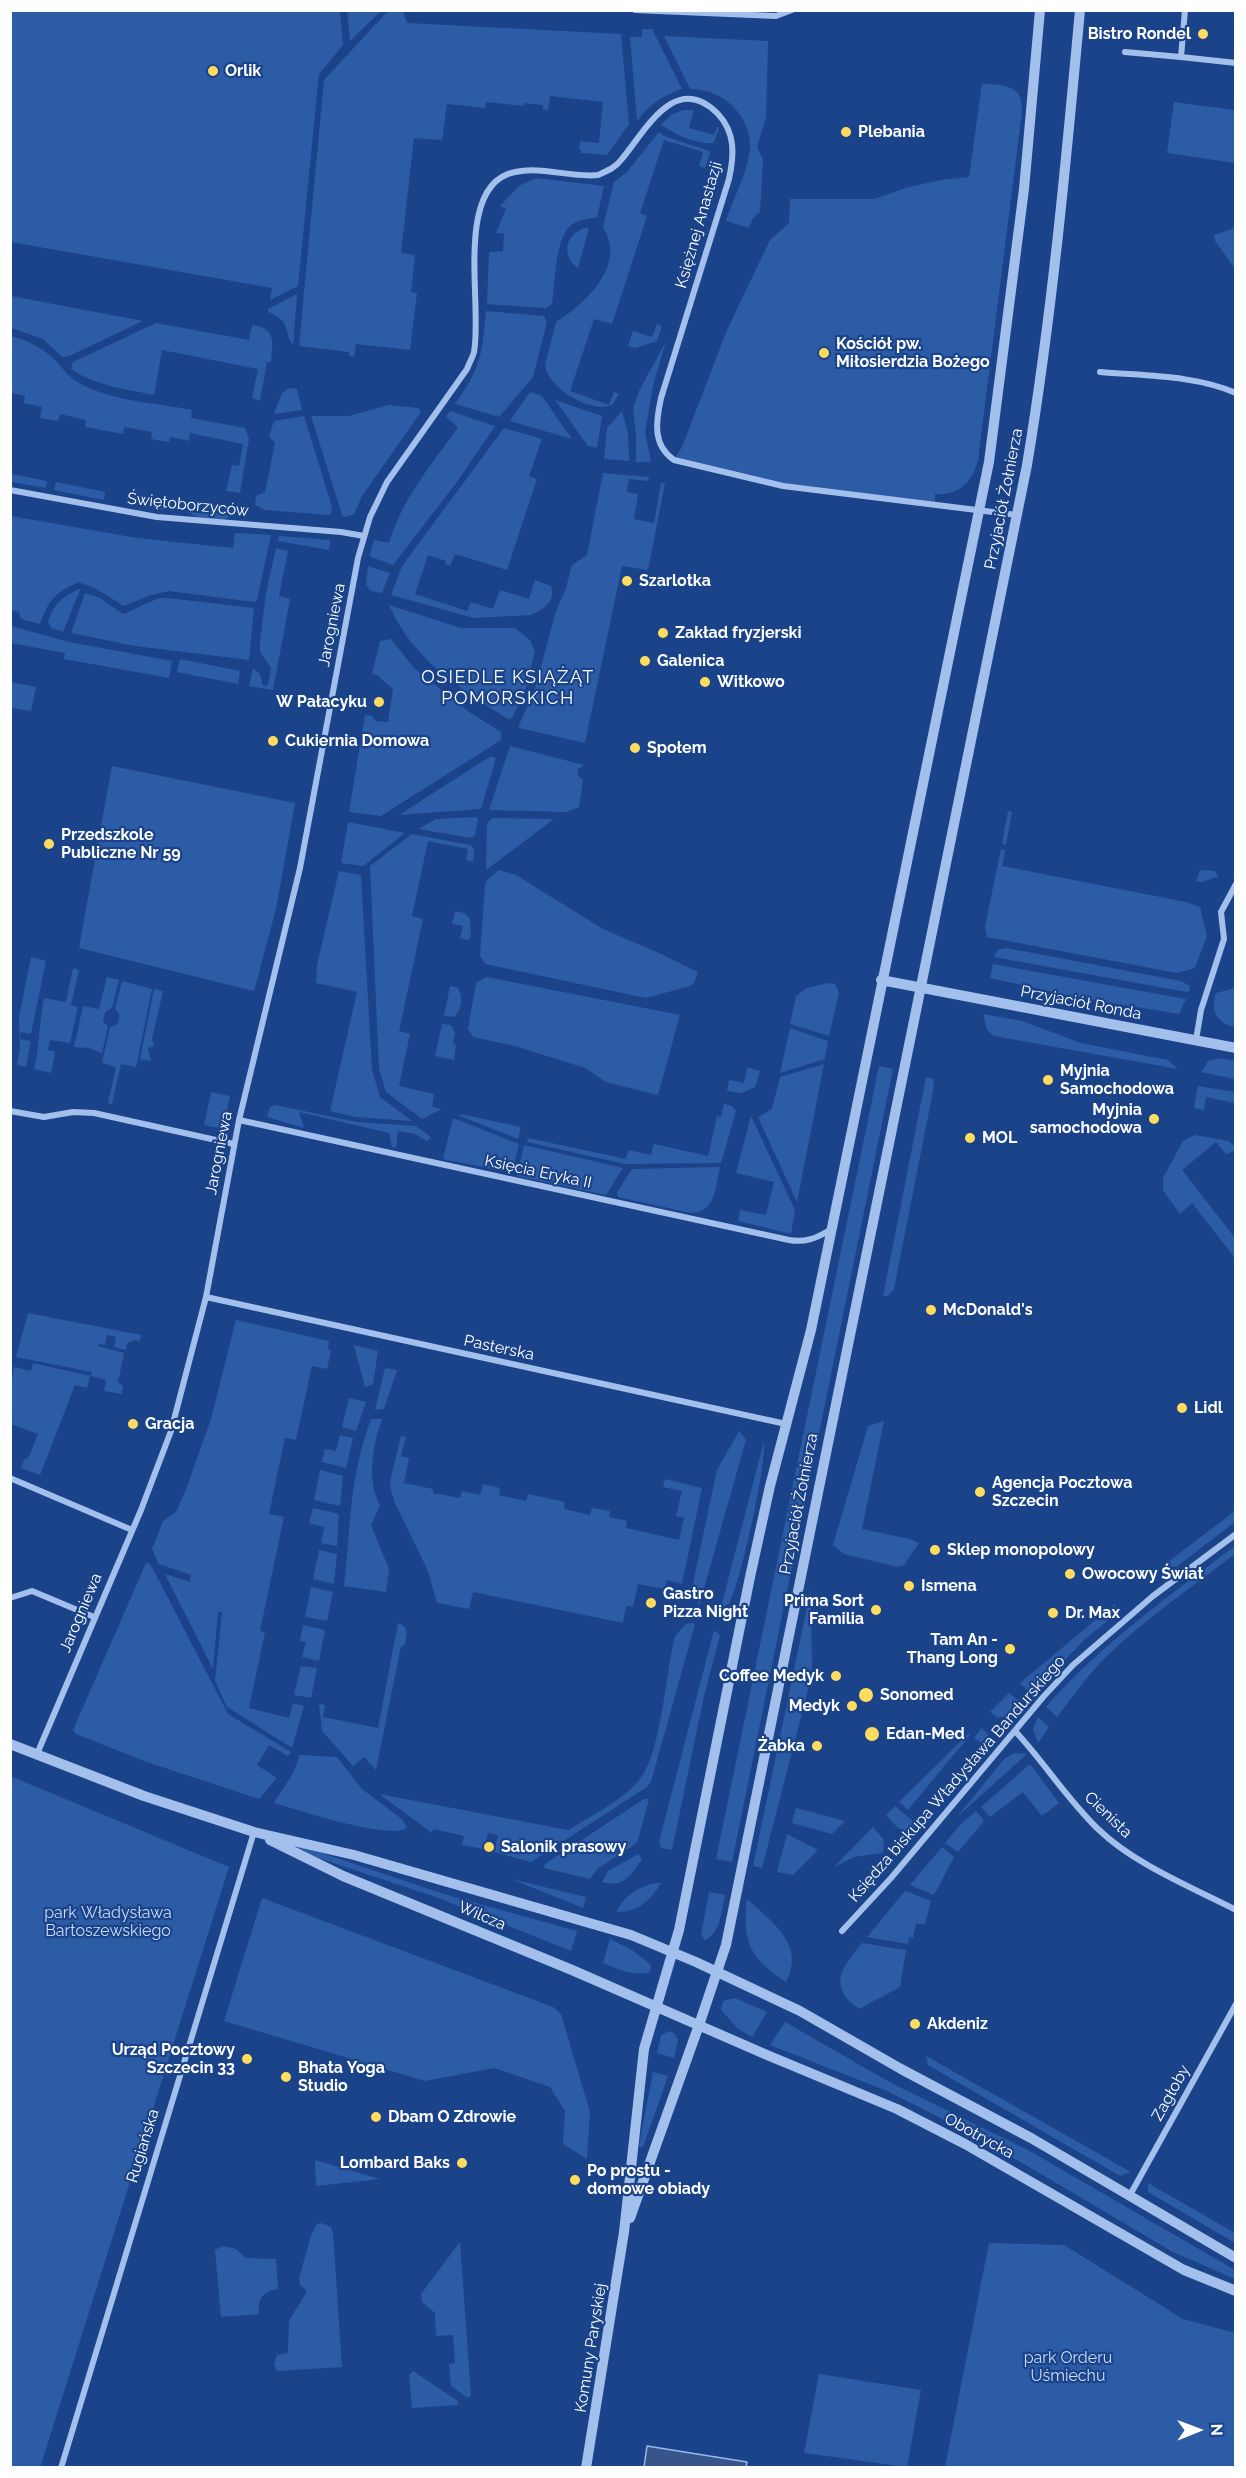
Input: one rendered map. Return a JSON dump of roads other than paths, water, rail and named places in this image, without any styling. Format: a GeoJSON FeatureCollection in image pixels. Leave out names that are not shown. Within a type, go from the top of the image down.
{"type":"FeatureCollection","features":[{"type":"Feature","properties":{"kind":"street"},"geometry":{"type":"LineString","coordinates":[[635,10],[772,15],[784,15],[792,10]]}},
{"type":"Feature","properties":{"kind":"street","name":"Przyjaciół Żołnierza"},"geometry":{"type":"LineString","coordinates":[[657,2006],[674,1952],[747,1588],[808,1341],[979,510],[997,409],[1013,284],[1026,177],[1040,10]]}},
{"type":"Feature","properties":{"kind":"street","name":"Przyjaciół Żołnierza"},"geometry":{"type":"LineString","coordinates":[[699,2025],[718,1972],[731,1922],[1017,516],[1034,426],[1048,315],[1080,10]]}},
{"type":"Feature","properties":{"kind":"street"},"geometry":{"type":"LineString","coordinates":[[1181,57],[1185,10]]}},
{"type":"Feature","properties":{"kind":"street"},"geometry":{"type":"LineString","coordinates":[[1125,52],[1236,63]]}},
{"type":"Feature","properties":{"kind":"street","name":"Księżnej Anastazji"},"geometry":{"type":"LineString","coordinates":[[364,536],[376,502],[387,482],[467,369],[474,353],[476,235],[482,199],[489,187],[500,178],[514,172],[590,176],[608,171],[621,160],[646,124],[676,102],[687,99],[705,103],[722,118],[728,129],[734,153],[729,179],[661,398],[657,431],[659,444],[664,454],[674,460],[783,486],[1017,516]]}},
{"type":"Feature","properties":{"kind":"street"},"geometry":{"type":"LineString","coordinates":[[1100,372],[1193,380],[1220,386],[1236,393]]}},
{"type":"Feature","properties":{"kind":"street","name":"Świętoborzyców"},"geometry":{"type":"LineString","coordinates":[[10,490],[157,517],[341,532],[364,536]]}},
{"type":"Feature","properties":{"kind":"street","name":"Jarogniewa"},"geometry":{"type":"LineString","coordinates":[[36,1754],[132,1530],[171,1431],[206,1297],[239,1120],[300,868],[364,536]]}},
{"type":"Feature","properties":{"kind":"street"},"geometry":{"type":"LineString","coordinates":[[1196,1040],[1201,1010],[1224,939],[1221,912],[1236,884]]}},
{"type":"Feature","properties":{"kind":"street"},"geometry":{"type":"LineString","coordinates":[[881,980],[920,987]]}},
{"type":"Feature","properties":{"kind":"street","name":"Przyjaciół Ronda"},"geometry":{"type":"LineString","coordinates":[[920,987],[1236,1048]]}},
{"type":"Feature","properties":{"kind":"street"},"geometry":{"type":"LineString","coordinates":[[10,1111],[44,1117],[73,1112],[94,1113],[234,1144]]}},
{"type":"Feature","properties":{"kind":"street","name":"Księcia Eryka II"},"geometry":{"type":"LineString","coordinates":[[239,1120],[789,1240],[800,1241],[816,1238],[830,1230]]}},
{"type":"Feature","properties":{"kind":"street","name":"Pasterska"},"geometry":{"type":"LineString","coordinates":[[206,1297],[786,1424]]}},
{"type":"Feature","properties":{"kind":"street"},"geometry":{"type":"LineString","coordinates":[[10,1478],[132,1530]]}},
{"type":"Feature","properties":{"kind":"street","name":"Księdza biskupa Władysława Bandurskiego"},"geometry":{"type":"LineString","coordinates":[[842,1931],[891,1878],[1053,1686],[1095,1644],[1236,1534]]}},
{"type":"Feature","properties":{"kind":"street"},"geometry":{"type":"LineString","coordinates":[[10,1598],[32,1591],[94,1617]]}},
{"type":"Feature","properties":{"kind":"street","name":"Cienista"},"geometry":{"type":"LineString","coordinates":[[1015,1731],[1036,1753],[1089,1820],[1113,1843],[1236,1910]]}},
{"type":"Feature","properties":{"kind":"street","name":"Wilcza"},"geometry":{"type":"LineString","coordinates":[[10,1744],[144,1796],[254,1832],[354,1855],[612,1929],[674,1952],[718,1972]]}},
{"type":"Feature","properties":{"kind":"street","name":"Wilcza"},"geometry":{"type":"LineString","coordinates":[[254,1832],[343,1876],[573,1970],[699,2025]]}},
{"type":"Feature","properties":{"kind":"street","name":"Rugiańska"},"geometry":{"type":"LineString","coordinates":[[61,2468],[254,1832]]}},
{"type":"Feature","properties":{"kind":"street","name":"Obotrycka"},"geometry":{"type":"LineString","coordinates":[[718,1972],[800,2011],[893,2065],[1031,2138],[1236,2258]]}},
{"type":"Feature","properties":{"kind":"street","name":"Zagłoby"},"geometry":{"type":"LineString","coordinates":[[1130,2195],[1236,2004]]}},
{"type":"Feature","properties":{"kind":"street","name":"Komuny Paryskiej"},"geometry":{"type":"LineString","coordinates":[[586,2468],[624,2232],[640,2072],[657,2006]]}},
{"type":"Feature","properties":{"kind":"street","name":"Obotrycka"},"geometry":{"type":"LineString","coordinates":[[699,2025],[928,2124],[1184,2270],[1236,2290]]}},
{"type":"Feature","properties":{"kind":"street","name":"Komuny Paryskiej"},"geometry":{"type":"LineString","coordinates":[[624,2232],[699,2025]]}},
{"type":"Feature","properties":{"kind":"place","name":"Bistro Rondel"},"geometry":{"type":"Point","coordinates":[1203,34]}},
{"type":"Feature","properties":{"kind":"place","name":"Orlik"},"geometry":{"type":"Point","coordinates":[213,71]}},
{"type":"Feature","properties":{"kind":"place","name":"Plebania"},"geometry":{"type":"Point","coordinates":[846,132]}},
{"type":"Feature","properties":{"kind":"place","name":"Kościół pw. Miłosierdzia Bożego"},"geometry":{"type":"Point","coordinates":[824,353]}},
{"type":"Feature","properties":{"kind":"place","name":"Szarlotka"},"geometry":{"type":"Point","coordinates":[627,581]}},
{"type":"Feature","properties":{"kind":"place","name":"Zakład fryzjerski"},"geometry":{"type":"Point","coordinates":[663,633]}},
{"type":"Feature","properties":{"kind":"place","name":"Galenica"},"geometry":{"type":"Point","coordinates":[645,661]}},
{"type":"Feature","properties":{"kind":"place","name":"Witkowo"},"geometry":{"type":"Point","coordinates":[705,682]}},
{"type":"Feature","properties":{"kind":"place","name":"W Pałacyku"},"geometry":{"type":"Point","coordinates":[379,702]}},
{"type":"Feature","properties":{"kind":"place","name":"Cukiernia Domowa"},"geometry":{"type":"Point","coordinates":[273,741]}},
{"type":"Feature","properties":{"kind":"place","name":"Społem"},"geometry":{"type":"Point","coordinates":[635,748]}},
{"type":"Feature","properties":{"kind":"place","name":"Przedszkole Publiczne Nr 59"},"geometry":{"type":"Point","coordinates":[49,844]}},
{"type":"Feature","properties":{"kind":"place","name":"Myjnia Samochodowa"},"geometry":{"type":"Point","coordinates":[1048,1080]}},
{"type":"Feature","properties":{"kind":"place","name":"Myjnia samochodowa"},"geometry":{"type":"Point","coordinates":[1154,1119]}},
{"type":"Feature","properties":{"kind":"place","name":"MOL"},"geometry":{"type":"Point","coordinates":[970,1138]}},
{"type":"Feature","properties":{"kind":"place","name":"McDonald's"},"geometry":{"type":"Point","coordinates":[931,1310]}},
{"type":"Feature","properties":{"kind":"place","name":"Lidl"},"geometry":{"type":"Point","coordinates":[1182,1408]}},
{"type":"Feature","properties":{"kind":"place","name":"Gracja"},"geometry":{"type":"Point","coordinates":[133,1424]}},
{"type":"Feature","properties":{"kind":"place","name":"Agencja Pocztowa Szczecin"},"geometry":{"type":"Point","coordinates":[980,1492]}},
{"type":"Feature","properties":{"kind":"place","name":"Sklep monopolowy"},"geometry":{"type":"Point","coordinates":[935,1550]}},
{"type":"Feature","properties":{"kind":"place","name":"Owocowy Świat"},"geometry":{"type":"Point","coordinates":[1070,1574]}},
{"type":"Feature","properties":{"kind":"place","name":"Ismena"},"geometry":{"type":"Point","coordinates":[909,1586]}},
{"type":"Feature","properties":{"kind":"place","name":"Gastro Pizza Night"},"geometry":{"type":"Point","coordinates":[651,1603]}},
{"type":"Feature","properties":{"kind":"place","name":"Prima Sort Familia"},"geometry":{"type":"Point","coordinates":[876,1610]}},
{"type":"Feature","properties":{"kind":"place","name":"Dr. Max"},"geometry":{"type":"Point","coordinates":[1053,1613]}},
{"type":"Feature","properties":{"kind":"place","name":"Tam An - Thang Long"},"geometry":{"type":"Point","coordinates":[1010,1649]}},
{"type":"Feature","properties":{"kind":"place","name":"Coffee Medyk"},"geometry":{"type":"Point","coordinates":[836,1676]}},
{"type":"Feature","properties":{"kind":"place","name":"Sonomed"},"geometry":{"type":"Point","coordinates":[866,1695]}},
{"type":"Feature","properties":{"kind":"place","name":"Medyk"},"geometry":{"type":"Point","coordinates":[852,1706]}},
{"type":"Feature","properties":{"kind":"place","name":"Edan-Med"},"geometry":{"type":"Point","coordinates":[872,1734]}},
{"type":"Feature","properties":{"kind":"place","name":"Żabka"},"geometry":{"type":"Point","coordinates":[817,1746]}},
{"type":"Feature","properties":{"kind":"place","name":"Salonik prasowy"},"geometry":{"type":"Point","coordinates":[489,1847]}},
{"type":"Feature","properties":{"kind":"place","name":"Akdeniz"},"geometry":{"type":"Point","coordinates":[915,2024]}},
{"type":"Feature","properties":{"kind":"place","name":"Urząd Pocztowy Szczecin 33"},"geometry":{"type":"Point","coordinates":[247,2059]}},
{"type":"Feature","properties":{"kind":"place","name":"Bhata Yoga Studio"},"geometry":{"type":"Point","coordinates":[286,2077]}},
{"type":"Feature","properties":{"kind":"place","name":"Dbam O Zdrowie"},"geometry":{"type":"Point","coordinates":[376,2117]}},
{"type":"Feature","properties":{"kind":"place","name":"Lombard Baks"},"geometry":{"type":"Point","coordinates":[462,2163]}},
{"type":"Feature","properties":{"kind":"place","name":"Po prostu - domowe obiady"},"geometry":{"type":"Point","coordinates":[575,2180]}},
{"type":"Feature","properties":{"kind":"district","name":"OSIEDLE KSIĄŻĄT POMORSKICH"},"geometry":{"type":"Point","coordinates":[508,688]}},
{"type":"Feature","properties":{"kind":"park label","name":"park Władysława Bartoszewskiego"},"geometry":{"type":"Point","coordinates":[108,1922]}},
{"type":"Feature","properties":{"kind":"park label","name":"park Orderu Uśmiechu"},"geometry":{"type":"Point","coordinates":[1068,2367]}}]}
